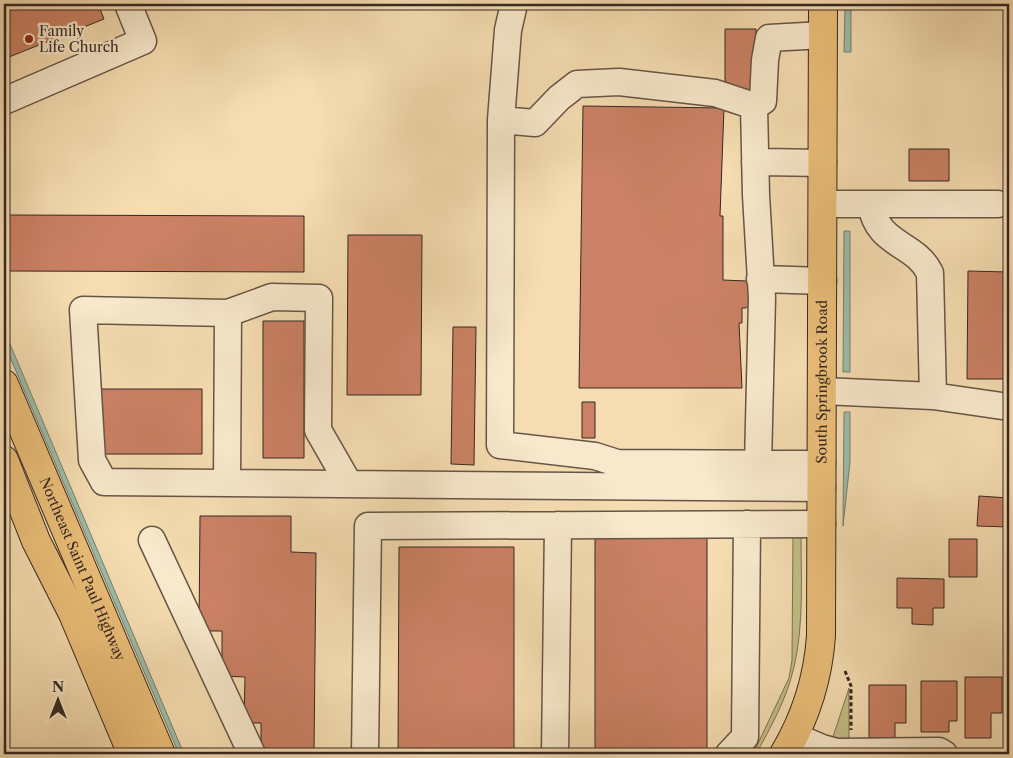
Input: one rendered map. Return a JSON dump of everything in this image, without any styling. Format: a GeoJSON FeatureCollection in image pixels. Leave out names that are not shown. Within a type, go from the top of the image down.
{"type":"FeatureCollection","features":[{"type":"Feature","properties":{"kind":"main road","name":"South Springbrook Road"},"geometry":{"type":"LineString","coordinates":[[789,745],[810,700],[820,655],[823,4]]}},
{"type":"Feature","properties":{"kind":"main road","name":"Northeast Saint Paul Highway"},"geometry":{"type":"LineString","coordinates":[[4,384],[161,754]]}},
{"type":"Feature","properties":{"kind":"main road","name":"Northeast Saint Paul Highway"},"geometry":{"type":"LineString","coordinates":[[4,460],[36,541],[73,614],[132,754]]}},
{"type":"Feature","properties":{"kind":"lane"},"geometry":{"type":"LineString","coordinates":[[4,101],[143,41],[128,4]]}},
{"type":"Feature","properties":{"kind":"lane"},"geometry":{"type":"LineString","coordinates":[[514,4],[508,30],[501,120],[500,445],[595,456],[616,463],[758,464],[822,476]]}},
{"type":"Feature","properties":{"kind":"lane"},"geometry":{"type":"LineString","coordinates":[[501,120],[535,123],[558,98],[577,84],[585,83],[619,82],[716,93],[754,106],[763,102],[764,60],[768,38],[823,35]]}},
{"type":"Feature","properties":{"kind":"lane"},"geometry":{"type":"LineString","coordinates":[[754,106],[760,279],[758,464]]}},
{"type":"Feature","properties":{"kind":"lane"},"geometry":{"type":"LineString","coordinates":[[755,162],[822,163]]}},
{"type":"Feature","properties":{"kind":"lane"},"geometry":{"type":"LineString","coordinates":[[822,204],[998,204]]}},
{"type":"Feature","properties":{"kind":"lane"},"geometry":{"type":"LineString","coordinates":[[871,204],[873,218],[886,235],[926,264],[930,273],[933,396]]}},
{"type":"Feature","properties":{"kind":"lane"},"geometry":{"type":"LineString","coordinates":[[760,279],[822,281]]}},
{"type":"Feature","properties":{"kind":"lane"},"geometry":{"type":"LineString","coordinates":[[350,484],[318,430],[319,298],[272,297],[228,313],[83,310],[92,460],[104,482],[350,484],[822,476]]}},
{"type":"Feature","properties":{"kind":"lane"},"geometry":{"type":"LineString","coordinates":[[227,482],[228,313]]}},
{"type":"Feature","properties":{"kind":"lane"},"geometry":{"type":"LineString","coordinates":[[822,391],[933,396],[1009,407]]}},
{"type":"Feature","properties":{"kind":"lane"},"geometry":{"type":"LineString","coordinates":[[555,754],[558,524]]}},
{"type":"Feature","properties":{"kind":"lane"},"geometry":{"type":"LineString","coordinates":[[729,754],[745,737],[747,524]]}},
{"type":"Feature","properties":{"kind":"lane"},"geometry":{"type":"LineString","coordinates":[[365,754],[368,526],[822,524]]}},
{"type":"Feature","properties":{"kind":"lane"},"geometry":{"type":"LineString","coordinates":[[152,540],[252,754]]}},
{"type":"Feature","properties":{"kind":"lane"},"geometry":{"type":"LineString","coordinates":[[789,745],[822,748],[837,752],[940,751],[944,754]]}},
{"type":"Feature","properties":{"kind":"path"},"geometry":{"type":"LineString","coordinates":[[846,671],[851,686],[851,735]]}},
{"type":"Feature","properties":{"kind":"shaded area"},"geometry":{"type":"Polygon","coordinates":[[[845,4],[851,4],[851,52],[844,52],[845,4]]]}},
{"type":"Feature","properties":{"kind":"shaded area"},"geometry":{"type":"Polygon","coordinates":[[[844,231],[850,231],[850,372],[843,372],[844,231]]]}},
{"type":"Feature","properties":{"kind":"shaded area"},"geometry":{"type":"Polygon","coordinates":[[[4,330],[184,754],[179,754],[4,343],[4,330]]]}},
{"type":"Feature","properties":{"kind":"shaded area"},"geometry":{"type":"Polygon","coordinates":[[[844,412],[850,412],[850,462],[843,526],[844,412]]]}},
{"type":"Feature","properties":{"kind":"shaded area"},"geometry":{"type":"Polygon","coordinates":[[[793,534],[801,534],[801,601],[797,651],[791,679],[783,701],[756,754],[753,754],[789,678],[792,660],[793,534]]]}},
{"type":"Feature","properties":{"kind":"shaded area"},"geometry":{"type":"Polygon","coordinates":[[[849,688],[849,744],[832,740],[849,688]]]}},
{"type":"Feature","properties":{"kind":"building","name":"Family Life Church"},"geometry":{"type":"Polygon","coordinates":[[[4,4],[98,4],[104,19],[4,59],[4,4]]]}},
{"type":"Feature","properties":{"kind":"building"},"geometry":{"type":"Polygon","coordinates":[[[566,4],[590,4],[590,8],[566,8],[566,4]]]}},
{"type":"Feature","properties":{"kind":"building"},"geometry":{"type":"Polygon","coordinates":[[[725,29],[756,29],[756,90],[725,90],[725,29]]]}},
{"type":"Feature","properties":{"kind":"building"},"geometry":{"type":"Polygon","coordinates":[[[583,106],[724,108],[720,216],[723,216],[723,280],[747,281],[749,284],[749,305],[746,308],[742,308],[742,323],[739,323],[742,388],[579,388],[583,106]]]}},
{"type":"Feature","properties":{"kind":"building"},"geometry":{"type":"Polygon","coordinates":[[[909,149],[949,149],[949,181],[909,181],[909,149]]]}},
{"type":"Feature","properties":{"kind":"building"},"geometry":{"type":"Polygon","coordinates":[[[7,215],[304,216],[304,272],[7,271],[7,215]]]}},
{"type":"Feature","properties":{"kind":"building"},"geometry":{"type":"Polygon","coordinates":[[[348,235],[422,235],[421,395],[347,395],[348,235]]]}},
{"type":"Feature","properties":{"kind":"building"},"geometry":{"type":"Polygon","coordinates":[[[968,271],[1009,272],[1009,379],[967,379],[968,271]]]}},
{"type":"Feature","properties":{"kind":"building"},"geometry":{"type":"Polygon","coordinates":[[[263,321],[304,321],[304,458],[263,458],[263,321]]]}},
{"type":"Feature","properties":{"kind":"building"},"geometry":{"type":"Polygon","coordinates":[[[453,327],[476,327],[474,465],[451,464],[453,327]]]}},
{"type":"Feature","properties":{"kind":"building"},"geometry":{"type":"Polygon","coordinates":[[[100,389],[202,389],[202,454],[101,454],[100,389]]]}},
{"type":"Feature","properties":{"kind":"building"},"geometry":{"type":"Polygon","coordinates":[[[582,402],[595,402],[595,438],[582,438],[582,402]]]}},
{"type":"Feature","properties":{"kind":"building"},"geometry":{"type":"Polygon","coordinates":[[[979,496],[1009,498],[1009,527],[977,526],[979,496]]]}},
{"type":"Feature","properties":{"kind":"building"},"geometry":{"type":"Polygon","coordinates":[[[200,516],[291,516],[291,552],[316,553],[314,754],[261,754],[261,723],[244,723],[245,677],[222,676],[222,631],[199,631],[200,516]]]}},
{"type":"Feature","properties":{"kind":"building"},"geometry":{"type":"Polygon","coordinates":[[[595,534],[707,534],[707,754],[595,754],[595,534]]]}},
{"type":"Feature","properties":{"kind":"building"},"geometry":{"type":"Polygon","coordinates":[[[949,539],[977,539],[977,577],[949,577],[949,539]]]}},
{"type":"Feature","properties":{"kind":"building"},"geometry":{"type":"Polygon","coordinates":[[[399,547],[514,547],[514,754],[398,754],[399,547]]]}},
{"type":"Feature","properties":{"kind":"building"},"geometry":{"type":"Polygon","coordinates":[[[897,578],[944,579],[944,608],[933,608],[933,625],[912,624],[912,608],[897,608],[897,578]]]}},
{"type":"Feature","properties":{"kind":"building"},"geometry":{"type":"Polygon","coordinates":[[[965,677],[1002,677],[1002,713],[991,713],[991,738],[965,738],[965,677]]]}},
{"type":"Feature","properties":{"kind":"building"},"geometry":{"type":"Polygon","coordinates":[[[921,681],[957,681],[957,721],[949,721],[949,732],[921,732],[921,681]]]}},
{"type":"Feature","properties":{"kind":"building"},"geometry":{"type":"Polygon","coordinates":[[[869,685],[906,685],[906,723],[895,723],[895,738],[869,738],[869,685]]]}},
{"type":"Feature","properties":{"kind":"place","name":"Family Life Church"},"geometry":{"type":"Point","coordinates":[29,39]}}]}
